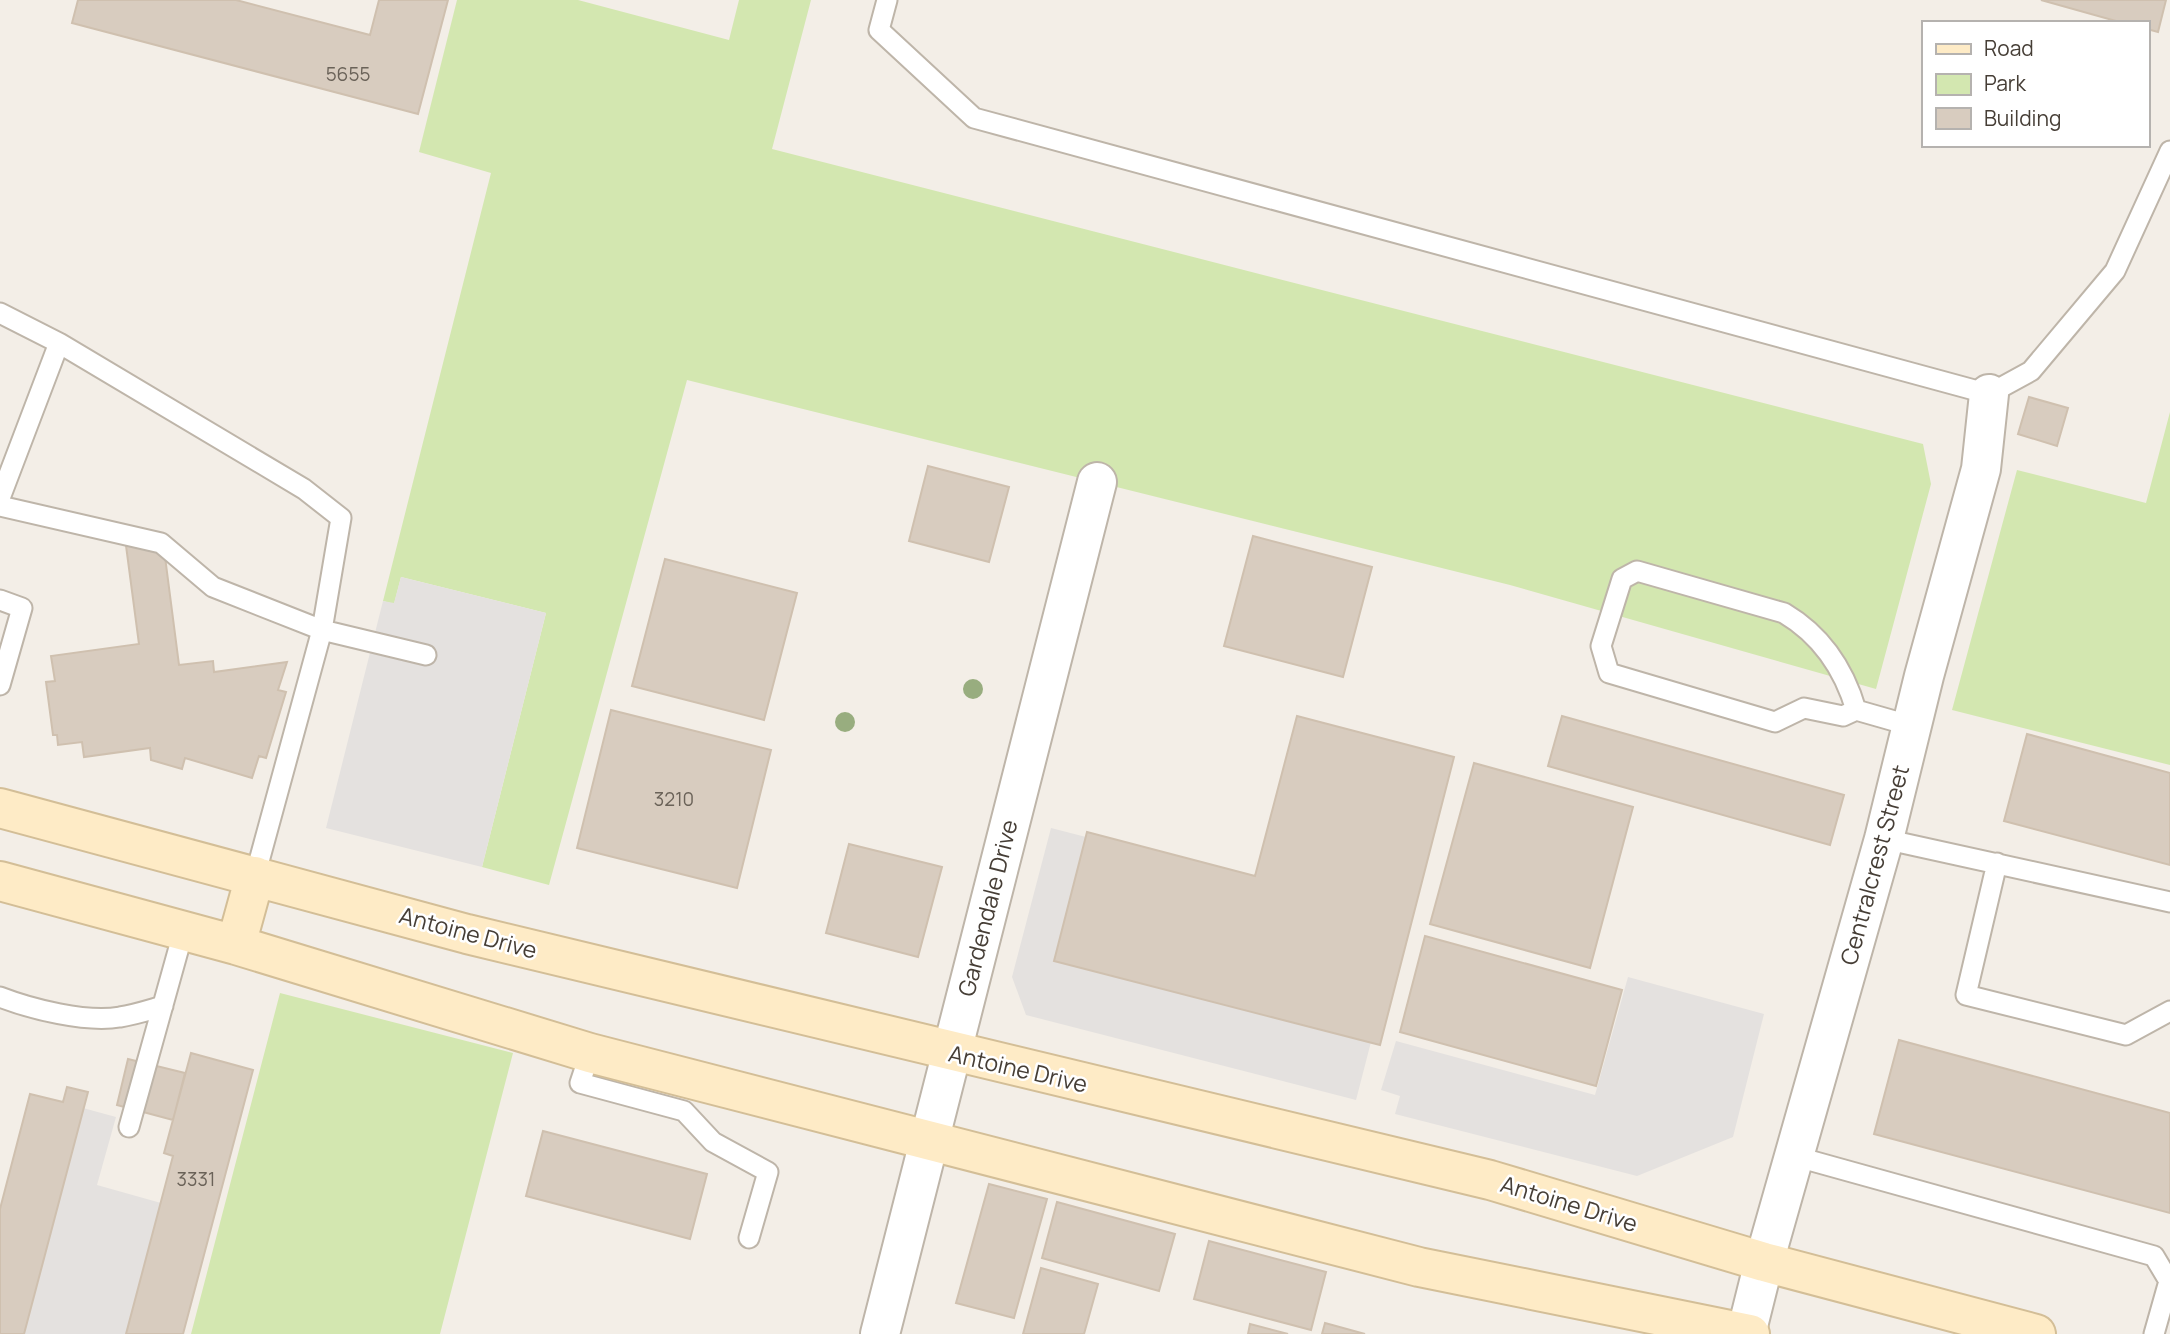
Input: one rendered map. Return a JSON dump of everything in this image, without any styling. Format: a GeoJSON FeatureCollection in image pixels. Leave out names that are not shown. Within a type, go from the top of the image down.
{"type":"FeatureCollection","features":[{"type":"Feature","properties":{"kind":"main road","name":"Antoine Drive"},"geometry":{"type":"LineString","coordinates":[[0,808],[467,934],[951,1053],[1490,1180],[1765,1262],[2036,1334]]}},
{"type":"Feature","properties":{"kind":"main road"},"geometry":{"type":"LineString","coordinates":[[236,945],[255,876]]}},
{"type":"Feature","properties":{"kind":"main road"},"geometry":{"type":"LineString","coordinates":[[0,881],[183,933],[236,945],[590,1053],[690,1096],[929,1139],[1419,1267],[1747,1334]]}},
{"type":"Feature","properties":{"kind":"street","name":"Centralcrest Street"},"geometry":{"type":"LineString","coordinates":[[1747,1334],[1794,1156],[1884,839],[1982,469],[1989,394]]}},
{"type":"Feature","properties":{"kind":"street","name":"Gardendale Drive"},"geometry":{"type":"LineString","coordinates":[[880,1334],[1097,482]]}},
{"type":"Feature","properties":{"kind":"lane"},"geometry":{"type":"LineString","coordinates":[[887,0],[879,30],[974,118],[1989,394],[2031,370],[2115,271],[2170,151]]}},
{"type":"Feature","properties":{"kind":"lane"},"geometry":{"type":"LineString","coordinates":[[0,313],[59,343],[304,489],[341,518],[322,630],[255,876]]}},
{"type":"Feature","properties":{"kind":"lane"},"geometry":{"type":"LineString","coordinates":[[0,498],[59,343]]}},
{"type":"Feature","properties":{"kind":"lane"},"geometry":{"type":"LineString","coordinates":[[0,506],[161,543],[213,587],[322,630],[426,655]]}},
{"type":"Feature","properties":{"kind":"lane"},"geometry":{"type":"LineString","coordinates":[[1856,710],[1850,688],[1832,656],[1805,625],[1784,613],[1637,571],[1622,579],[1601,646],[1609,673],[1775,722],[1804,708],[1843,716],[1856,710],[1912,726]]}},
{"type":"Feature","properties":{"kind":"lane"},"geometry":{"type":"LineString","coordinates":[[0,600],[22,608],[0,685]]}},
{"type":"Feature","properties":{"kind":"lane"},"geometry":{"type":"LineString","coordinates":[[1884,839],[2170,902]]}},
{"type":"Feature","properties":{"kind":"lane"},"geometry":{"type":"LineString","coordinates":[[1997,863],[1966,995],[2126,1035],[2170,1011]]}},
{"type":"Feature","properties":{"kind":"lane"},"geometry":{"type":"LineString","coordinates":[[129,1127],[183,933]]}},
{"type":"Feature","properties":{"kind":"lane"},"geometry":{"type":"LineString","coordinates":[[0,997],[33,1010],[96,1017],[117,1018],[163,1006]]}},
{"type":"Feature","properties":{"kind":"lane"},"geometry":{"type":"LineString","coordinates":[[690,1096],[713,1142],[768,1172],[749,1238]]}},
{"type":"Feature","properties":{"kind":"lane"},"geometry":{"type":"LineString","coordinates":[[1794,1156],[2154,1256],[2169,1280],[2154,1334]]}},
{"type":"Feature","properties":{"kind":"green space"},"geometry":{"type":"Polygon","coordinates":[[[457,0],[578,0],[729,40],[739,0],[811,0],[772,149],[1923,444],[1931,484],[1876,689],[1510,585],[687,380],[549,885],[482,867],[546,613],[401,577],[394,604],[383,601],[491,173],[419,152],[457,0]]]}},
{"type":"Feature","properties":{"kind":"green space"},"geometry":{"type":"Polygon","coordinates":[[[2170,412],[2170,765],[1952,710],[2017,470],[2146,503],[2170,412]]]}},
{"type":"Feature","properties":{"kind":"green space"},"geometry":{"type":"Polygon","coordinates":[[[280,993],[513,1053],[440,1334],[191,1334],[280,993]]]}},
{"type":"Feature","properties":{"kind":"shaded area"},"geometry":{"type":"Polygon","coordinates":[[[401,577],[546,613],[482,867],[326,828],[383,601],[394,603],[401,577]]]}},
{"type":"Feature","properties":{"kind":"shaded area"},"geometry":{"type":"Polygon","coordinates":[[[1051,828],[1086,837],[1054,961],[1371,1042],[1356,1100],[1026,1015],[1012,977],[1051,828]]]}},
{"type":"Feature","properties":{"kind":"shaded area"},"geometry":{"type":"Polygon","coordinates":[[[1628,977],[1764,1014],[1733,1137],[1637,1176],[1395,1114],[1400,1096],[1381,1090],[1396,1041],[1595,1095],[1628,977]]]}},
{"type":"Feature","properties":{"kind":"shaded area"},"geometry":{"type":"Polygon","coordinates":[[[83,1108],[116,1117],[97,1185],[161,1203],[126,1334],[24,1334],[83,1108]]]}},
{"type":"Feature","properties":{"kind":"building"},"geometry":{"type":"Polygon","coordinates":[[[78,0],[236,0],[370,35],[379,0],[448,0],[418,114],[72,23],[78,0]]]}},
{"type":"Feature","properties":{"kind":"building"},"geometry":{"type":"Polygon","coordinates":[[[2041,0],[2166,0],[2158,32],[2149,30],[2149,21],[2116,21],[2041,0]]]}},
{"type":"Feature","properties":{"kind":"building"},"geometry":{"type":"Polygon","coordinates":[[[2029,397],[2068,408],[2057,446],[2018,434],[2029,397]]]}},
{"type":"Feature","properties":{"kind":"building"},"geometry":{"type":"Polygon","coordinates":[[[928,466],[1009,487],[989,562],[909,541],[928,466]]]}},
{"type":"Feature","properties":{"kind":"building"},"geometry":{"type":"Polygon","coordinates":[[[1253,536],[1372,567],[1343,677],[1224,646],[1253,536]]]}},
{"type":"Feature","properties":{"kind":"building"},"geometry":{"type":"Polygon","coordinates":[[[125,538],[164,549],[179,665],[213,661],[214,672],[287,662],[278,690],[286,692],[266,758],[259,756],[252,778],[185,758],[182,769],[151,760],[150,748],[84,757],[82,742],[58,745],[57,735],[53,735],[46,682],[55,681],[51,656],[139,644],[125,538]]]}},
{"type":"Feature","properties":{"kind":"building"},"geometry":{"type":"Polygon","coordinates":[[[665,559],[797,593],[764,720],[632,686],[665,559]]]}},
{"type":"Feature","properties":{"kind":"building"},"geometry":{"type":"Polygon","coordinates":[[[611,710],[771,750],[737,888],[577,848],[611,710]]]}},
{"type":"Feature","properties":{"kind":"building"},"geometry":{"type":"Polygon","coordinates":[[[1297,716],[1454,757],[1380,1045],[1054,961],[1087,832],[1255,876],[1297,716]]]}},
{"type":"Feature","properties":{"kind":"building"},"geometry":{"type":"Polygon","coordinates":[[[1562,716],[1844,795],[1830,845],[1548,766],[1562,716]]]}},
{"type":"Feature","properties":{"kind":"building"},"geometry":{"type":"Polygon","coordinates":[[[2027,734],[2170,773],[2170,865],[2004,821],[2027,734]]]}},
{"type":"Feature","properties":{"kind":"building"},"geometry":{"type":"Polygon","coordinates":[[[1474,763],[1633,807],[1590,968],[1430,924],[1474,763]]]}},
{"type":"Feature","properties":{"kind":"building"},"geometry":{"type":"Polygon","coordinates":[[[849,844],[942,867],[918,957],[826,933],[849,844]]]}},
{"type":"Feature","properties":{"kind":"building"},"geometry":{"type":"Polygon","coordinates":[[[1425,936],[1622,990],[1596,1086],[1400,1032],[1425,936]]]}},
{"type":"Feature","properties":{"kind":"building"},"geometry":{"type":"Polygon","coordinates":[[[1899,1040],[2170,1113],[2170,1213],[1874,1134],[1899,1040]]]}},
{"type":"Feature","properties":{"kind":"building"},"geometry":{"type":"Polygon","coordinates":[[[191,1053],[253,1070],[183,1334],[126,1334],[173,1156],[164,1153],[191,1053]]]}},
{"type":"Feature","properties":{"kind":"building"},"geometry":{"type":"Polygon","coordinates":[[[128,1059],[185,1073],[173,1120],[117,1105],[128,1059]]]}},
{"type":"Feature","properties":{"kind":"building"},"geometry":{"type":"Polygon","coordinates":[[[67,1087],[88,1092],[24,1334],[0,1334],[0,1209],[30,1094],[63,1102],[67,1087]]]}},
{"type":"Feature","properties":{"kind":"building"},"geometry":{"type":"Polygon","coordinates":[[[543,1131],[707,1174],[690,1239],[526,1196],[543,1131]]]}},
{"type":"Feature","properties":{"kind":"building"},"geometry":{"type":"Polygon","coordinates":[[[989,1184],[1047,1199],[1014,1318],[956,1303],[989,1184]]]}},
{"type":"Feature","properties":{"kind":"building"},"geometry":{"type":"Polygon","coordinates":[[[1057,1202],[1175,1234],[1159,1291],[1042,1258],[1057,1202]]]}},
{"type":"Feature","properties":{"kind":"building"},"geometry":{"type":"Polygon","coordinates":[[[1209,1241],[1326,1272],[1311,1330],[1194,1299],[1209,1241]]]}},
{"type":"Feature","properties":{"kind":"building"},"geometry":{"type":"Polygon","coordinates":[[[1041,1268],[1098,1284],[1084,1334],[1023,1334],[1041,1268]]]}},
{"type":"Feature","properties":{"kind":"building"},"geometry":{"type":"Polygon","coordinates":[[[1325,1323],[1365,1334],[1322,1334],[1325,1323]]]}},
{"type":"Feature","properties":{"kind":"building"},"geometry":{"type":"Polygon","coordinates":[[[1250,1324],[1288,1334],[1248,1334],[1250,1324]]]}}]}
